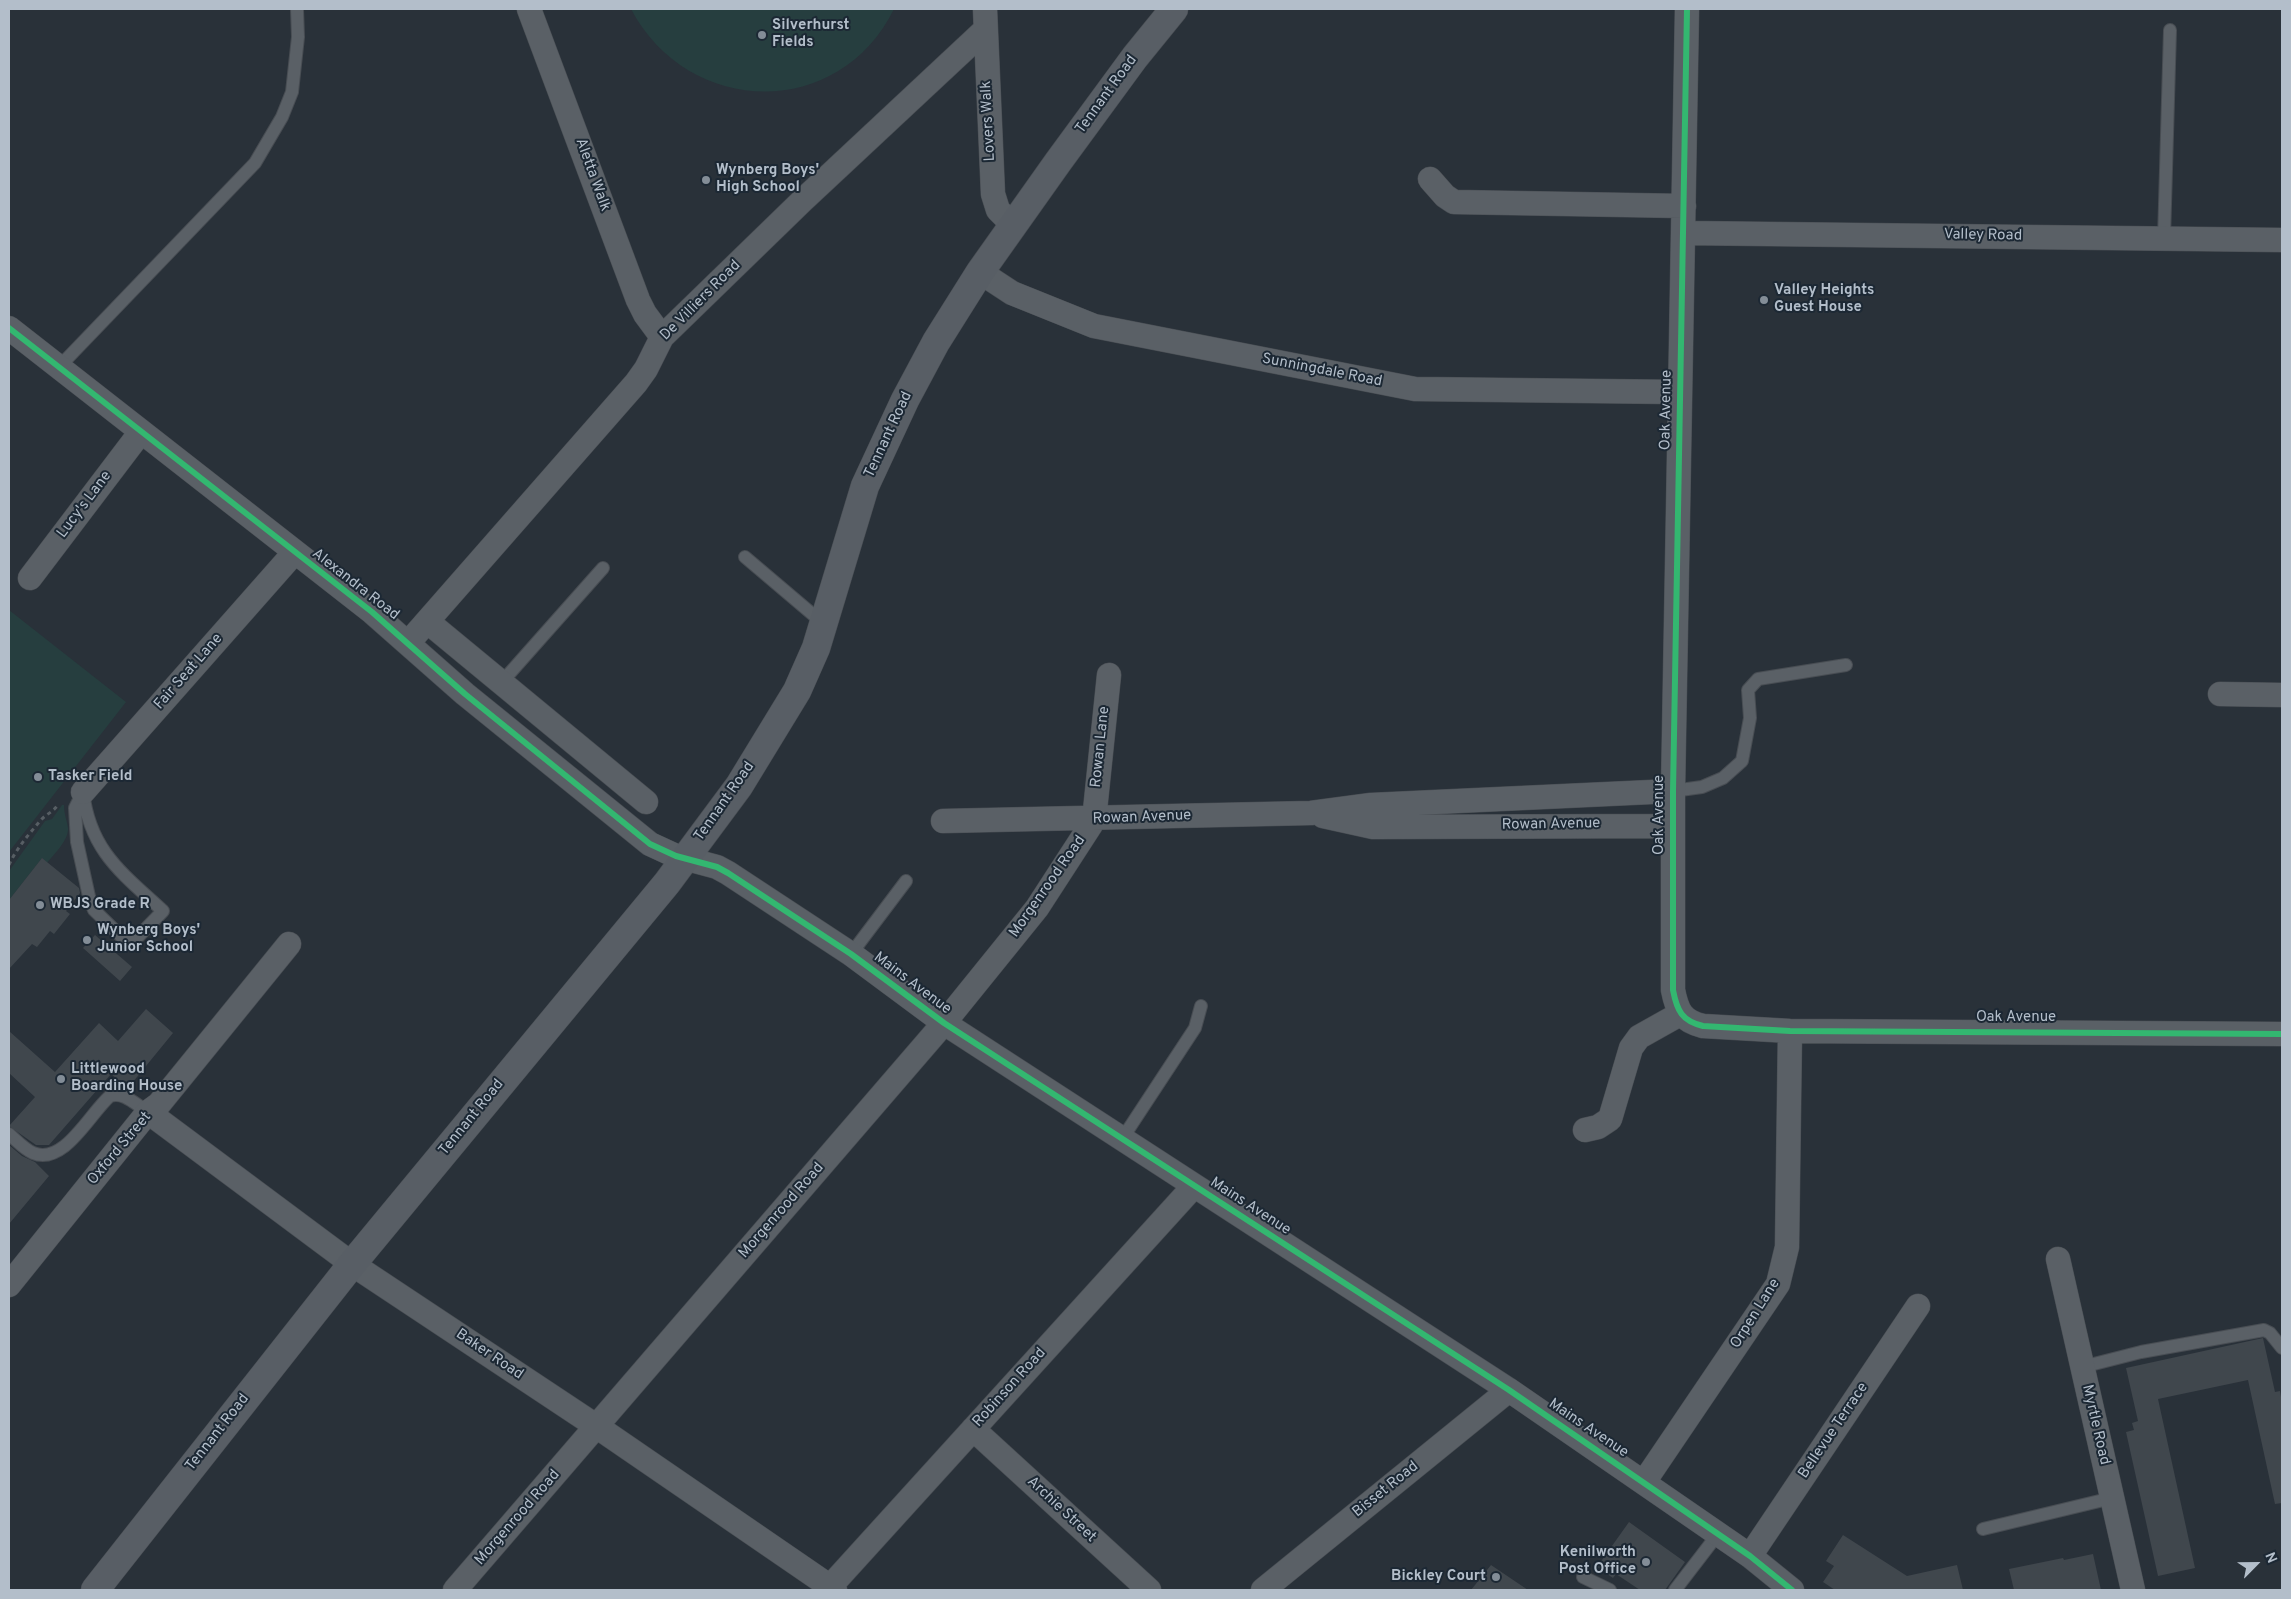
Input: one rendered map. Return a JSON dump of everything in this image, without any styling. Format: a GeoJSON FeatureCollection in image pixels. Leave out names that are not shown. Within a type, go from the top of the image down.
{"type":"FeatureCollection","features":[{"type":"Feature","properties":{"kind":"main road","name":"Tennant Road"},"geometry":{"type":"LineString","coordinates":[[95,1590],[352,1264],[685,859],[739,786],[797,691],[824,624],[865,486],[878,455],[936,342],[980,272],[1135,57],[1174,9]]}},
{"type":"Feature","properties":{"kind":"street","name":"Aletta Walk"},"geometry":{"type":"LineString","coordinates":[[529,9],[638,300],[645,314],[662,337]]}},
{"type":"Feature","properties":{"kind":"street","name":"Oak Avenue"},"geometry":{"type":"LineString","coordinates":[[1687,9],[1673,791],[1673,990],[1680,1014],[1693,1024],[1704,1026],[1790,1030],[2282,1034]]}},
{"type":"Feature","properties":{"kind":"street","name":"De Villiers Road"},"geometry":{"type":"LineString","coordinates":[[408,643],[636,383],[646,369],[662,337],[985,19]]}},
{"type":"Feature","properties":{"kind":"street","name":"Lovers Walk"},"geometry":{"type":"LineString","coordinates":[[985,19],[993,194],[998,210],[1014,226]]}},
{"type":"Feature","properties":{"kind":"street"},"geometry":{"type":"LineString","coordinates":[[1430,179],[1445,196],[1454,202],[1684,206]]}},
{"type":"Feature","properties":{"kind":"street","name":"Valley Road"},"geometry":{"type":"LineString","coordinates":[[1684,233],[2282,240]]}},
{"type":"Feature","properties":{"kind":"street","name":"Sunningdale Road"},"geometry":{"type":"LineString","coordinates":[[980,272],[1012,293],[1094,326],[1415,389],[1679,392]]}},
{"type":"Feature","properties":{"kind":"street","name":"Alexandra Road"},"geometry":{"type":"LineString","coordinates":[[9,328],[140,433],[372,612],[481,707],[650,844],[685,859]]}},
{"type":"Feature","properties":{"kind":"street","name":"Lucy's Lane"},"geometry":{"type":"LineString","coordinates":[[30,578],[140,433]]}},
{"type":"Feature","properties":{"kind":"street","name":"Fair Seat Lane"},"geometry":{"type":"LineString","coordinates":[[83,792],[294,553]]}},
{"type":"Feature","properties":{"kind":"street"},"geometry":{"type":"LineString","coordinates":[[428,622],[646,802]]}},
{"type":"Feature","properties":{"kind":"street"},"geometry":{"type":"LineString","coordinates":[[454,684],[473,660]]}},
{"type":"Feature","properties":{"kind":"street","name":"Rowan Lane"},"geometry":{"type":"LineString","coordinates":[[1094,820],[1109,675]]}},
{"type":"Feature","properties":{"kind":"street"},"geometry":{"type":"LineString","coordinates":[[481,707],[501,683]]}},
{"type":"Feature","properties":{"kind":"street"},"geometry":{"type":"LineString","coordinates":[[2220,694],[2282,695]]}},
{"type":"Feature","properties":{"kind":"street"},"geometry":{"type":"LineString","coordinates":[[573,783],[592,758]]}},
{"type":"Feature","properties":{"kind":"street","name":"Rowan Avenue"},"geometry":{"type":"LineString","coordinates":[[943,821],[1094,820],[1311,813],[1372,805],[1673,791]]}},
{"type":"Feature","properties":{"kind":"street","name":"Rowan Avenue"},"geometry":{"type":"LineString","coordinates":[[1311,813],[1373,827],[1673,826]]}},
{"type":"Feature","properties":{"kind":"street","name":"Morgenrood Road"},"geometry":{"type":"LineString","coordinates":[[455,1590],[944,1023],[1037,908],[1094,820]]}},
{"type":"Feature","properties":{"kind":"street","name":"Mains Avenue"},"geometry":{"type":"LineString","coordinates":[[685,859],[720,868],[851,954],[944,1023],[1509,1390],[1750,1556],[1792,1590]]}},
{"type":"Feature","properties":{"kind":"street","name":"Oxford Street"},"geometry":{"type":"LineString","coordinates":[[9,1285],[148,1112],[159,1104],[290,944]]}},
{"type":"Feature","properties":{"kind":"street"},"geometry":{"type":"LineString","coordinates":[[1585,1130],[1598,1127],[1610,1119],[1631,1048],[1639,1037],[1680,1014]]}},
{"type":"Feature","properties":{"kind":"street","name":"Orpen Lane"},"geometry":{"type":"LineString","coordinates":[[1644,1482],[1778,1284],[1787,1247],[1790,1030]]}},
{"type":"Feature","properties":{"kind":"street","name":"Baker Road"},"geometry":{"type":"LineString","coordinates":[[148,1112],[352,1264],[596,1426],[831,1589]]}},
{"type":"Feature","properties":{"kind":"street","name":"Robinson Road"},"geometry":{"type":"LineString","coordinates":[[831,1589],[973,1429],[1194,1186]]}},
{"type":"Feature","properties":{"kind":"street","name":"Myrtle Road"},"geometry":{"type":"LineString","coordinates":[[2058,1259],[2133,1590]]}},
{"type":"Feature","properties":{"kind":"street","name":"Bellevue Terrace"},"geometry":{"type":"LineString","coordinates":[[1750,1556],[1918,1306]]}},
{"type":"Feature","properties":{"kind":"street","name":"Bisset Road"},"geometry":{"type":"LineString","coordinates":[[1263,1590],[1509,1390]]}},
{"type":"Feature","properties":{"kind":"street","name":"Archie Street"},"geometry":{"type":"LineString","coordinates":[[973,1429],[1149,1590]]}},
{"type":"Feature","properties":{"kind":"lane"},"geometry":{"type":"LineString","coordinates":[[58,368],[255,162],[282,118],[292,92],[298,37],[297,9]]}},
{"type":"Feature","properties":{"kind":"lane"},"geometry":{"type":"LineString","coordinates":[[2164,239],[2170,30]]}},
{"type":"Feature","properties":{"kind":"lane"},"geometry":{"type":"LineString","coordinates":[[745,557],[824,624]]}},
{"type":"Feature","properties":{"kind":"lane"},"geometry":{"type":"LineString","coordinates":[[501,683],[603,568]]}},
{"type":"Feature","properties":{"kind":"lane"},"geometry":{"type":"LineString","coordinates":[[1673,791],[1702,787],[1723,778],[1742,761],[1750,718],[1748,690],[1758,679],[1846,665]]}},
{"type":"Feature","properties":{"kind":"lane"},"geometry":{"type":"LineString","coordinates":[[83,792],[91,826],[103,852],[163,911],[130,945],[94,910],[90,901],[77,842],[75,808],[83,792]]}},
{"type":"Feature","properties":{"kind":"lane"},"geometry":{"type":"LineString","coordinates":[[851,954],[906,881]]}},
{"type":"Feature","properties":{"kind":"lane"},"geometry":{"type":"LineString","coordinates":[[1122,1139],[1195,1028],[1201,1006]]}},
{"type":"Feature","properties":{"kind":"lane"},"geometry":{"type":"LineString","coordinates":[[9,1134],[34,1153],[48,1155],[64,1148],[110,1096],[120,1094],[148,1112]]}},
{"type":"Feature","properties":{"kind":"lane"},"geometry":{"type":"LineString","coordinates":[[2082,1367],[2141,1352],[2264,1330],[2270,1333],[2282,1348]]}},
{"type":"Feature","properties":{"kind":"lane"},"geometry":{"type":"LineString","coordinates":[[1983,1529],[2112,1498]]}},
{"type":"Feature","properties":{"kind":"lane"},"geometry":{"type":"LineString","coordinates":[[1675,1590],[1718,1534]]}},
{"type":"Feature","properties":{"kind":"lane"},"geometry":{"type":"LineString","coordinates":[[1583,1577],[1610,1590]]}},
{"type":"Feature","properties":{"kind":"path"},"geometry":{"type":"LineString","coordinates":[[9,866],[13,856],[42,818],[50,815],[60,802]]}},
{"type":"Feature","properties":{"kind":"green space"},"geometry":{"type":"Polygon","coordinates":[[[631,9],[894,9],[869,46],[838,71],[802,87],[763,91],[725,86],[688,70],[656,45],[631,9]]]}},
{"type":"Feature","properties":{"kind":"green space","name":"Tasker Field"},"geometry":{"type":"Polygon","coordinates":[[[9,610],[126,702],[9,852],[9,610]]]}},
{"type":"Feature","properties":{"kind":"green space"},"geometry":{"type":"Polygon","coordinates":[[[62,805],[64,805],[68,828],[64,842],[47,863],[42,858],[9,900],[9,871],[45,821],[52,819],[62,805]]]}},
{"type":"Feature","properties":{"kind":"building","name":"WBJS Grade R"},"geometry":{"type":"Polygon","coordinates":[[[42,858],[79,888],[80,893],[66,911],[70,914],[54,934],[50,931],[37,947],[32,944],[9,969],[9,900],[42,858]]]}},
{"type":"Feature","properties":{"kind":"building"},"geometry":{"type":"Polygon","coordinates":[[[95,935],[132,967],[120,981],[83,948],[95,935]]]}},
{"type":"Feature","properties":{"kind":"building","name":"Littlewood Boarding House"},"geometry":{"type":"Polygon","coordinates":[[[146,1009],[173,1033],[128,1088],[111,1074],[49,1145],[36,1145],[9,1126],[35,1097],[9,1073],[9,1031],[55,1072],[99,1023],[118,1041],[146,1009]]]}},
{"type":"Feature","properties":{"kind":"building"},"geometry":{"type":"Polygon","coordinates":[[[9,1145],[22,1156],[35,1162],[49,1176],[9,1224],[9,1145]]]}},
{"type":"Feature","properties":{"kind":"building"},"geometry":{"type":"Polygon","coordinates":[[[2263,1338],[2275,1392],[2280,1391],[2282,1403],[2282,1503],[2275,1504],[2248,1380],[2158,1399],[2195,1568],[2158,1576],[2126,1432],[2134,1430],[2132,1423],[2138,1421],[2126,1368],[2263,1338]]]}},
{"type":"Feature","properties":{"kind":"building"},"geometry":{"type":"Polygon","coordinates":[[[1629,1522],[1685,1562],[1665,1590],[1640,1590],[1616,1574],[1613,1578],[1597,1567],[1629,1522]]]}},
{"type":"Feature","properties":{"kind":"building"},"geometry":{"type":"Polygon","coordinates":[[[1843,1535],[1907,1576],[1957,1565],[1963,1590],[1835,1590],[1823,1582],[1834,1566],[1826,1561],[1843,1535]]]}},
{"type":"Feature","properties":{"kind":"building"},"geometry":{"type":"Polygon","coordinates":[[[2093,1554],[2101,1590],[2014,1590],[2009,1569],[2093,1554]]]}},
{"type":"Feature","properties":{"kind":"building","name":"Bickley Court"},"geometry":{"type":"Polygon","coordinates":[[[1491,1565],[1528,1590],[1471,1590],[1491,1565]]]}},
{"type":"Feature","properties":{"kind":"cycle path"},"geometry":{"type":"LineString","coordinates":[[1687,9],[1673,791],[1673,990],[1676,1004],[1685,1018],[1703,1026],[1790,1031],[2282,1034]]}},
{"type":"Feature","properties":{"kind":"cycle path"},"geometry":{"type":"LineString","coordinates":[[9,328],[372,612],[465,694],[650,844],[676,856],[717,867],[728,873],[851,954],[944,1023],[1509,1390],[1750,1556],[1792,1590]]}},
{"type":"Feature","properties":{"kind":"place","name":"Silverhurst Fields"},"geometry":{"type":"Point","coordinates":[762,35]}},
{"type":"Feature","properties":{"kind":"place","name":"Wynberg Boys' High School"},"geometry":{"type":"Point","coordinates":[706,180]}},
{"type":"Feature","properties":{"kind":"place","name":"Valley Heights Guest House"},"geometry":{"type":"Point","coordinates":[1764,300]}},
{"type":"Feature","properties":{"kind":"place","name":"Tasker Field"},"geometry":{"type":"Point","coordinates":[38,777]}},
{"type":"Feature","properties":{"kind":"place","name":"WBJS Grade R"},"geometry":{"type":"Point","coordinates":[40,905]}},
{"type":"Feature","properties":{"kind":"place","name":"Wynberg Boys' Junior School"},"geometry":{"type":"Point","coordinates":[87,940]}},
{"type":"Feature","properties":{"kind":"place","name":"Littlewood Boarding House"},"geometry":{"type":"Point","coordinates":[61,1079]}},
{"type":"Feature","properties":{"kind":"place","name":"Kenilworth Post Office"},"geometry":{"type":"Point","coordinates":[1646,1562]}},
{"type":"Feature","properties":{"kind":"place","name":"Bickley Court"},"geometry":{"type":"Point","coordinates":[1496,1577]}}]}
